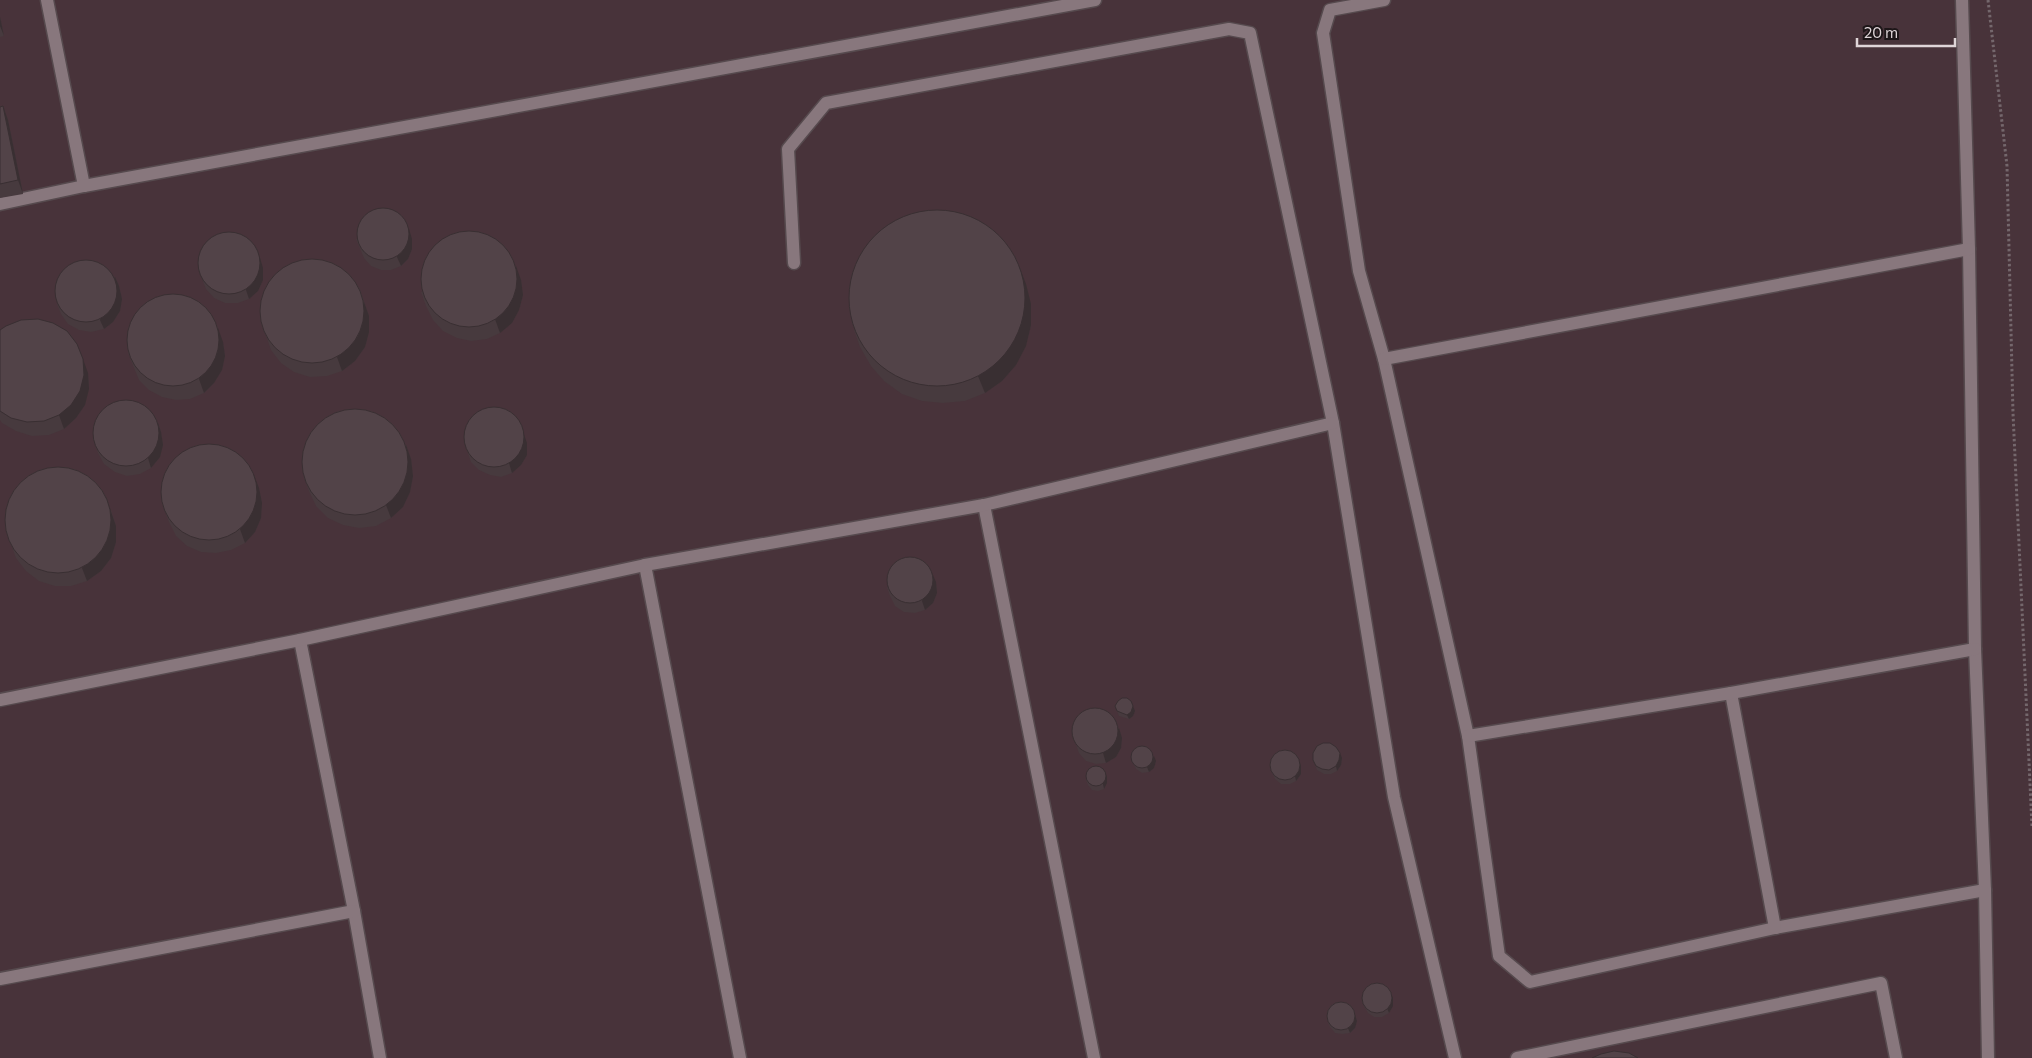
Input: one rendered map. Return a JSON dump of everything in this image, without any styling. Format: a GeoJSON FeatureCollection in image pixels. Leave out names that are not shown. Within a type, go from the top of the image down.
{"type":"FeatureCollection","features":[{"type":"Feature","properties":{"kind":"lane"},"geometry":{"type":"LineString","coordinates":[[46,0],[84,186]]}},
{"type":"Feature","properties":{"kind":"lane"},"geometry":{"type":"LineString","coordinates":[[0,204],[84,186],[1095,0]]}},
{"type":"Feature","properties":{"kind":"lane"},"geometry":{"type":"LineString","coordinates":[[1384,0],[1330,10],[1324,33],[1358,271],[1384,359],[1468,736],[1499,956],[1530,982],[1775,928],[1985,890]]}},
{"type":"Feature","properties":{"kind":"lane"},"geometry":{"type":"LineString","coordinates":[[1962,0],[1969,250],[1975,649],[1985,890],[1988,1058]]}},
{"type":"Feature","properties":{"kind":"lane"},"geometry":{"type":"LineString","coordinates":[[794,263],[788,149],[826,103],[1229,29],[1250,33],[1334,423],[1394,797],[1455,1058]]}},
{"type":"Feature","properties":{"kind":"lane"},"geometry":{"type":"LineString","coordinates":[[1384,359],[1969,250]]}},
{"type":"Feature","properties":{"kind":"lane"},"geometry":{"type":"LineString","coordinates":[[0,700],[300,640],[646,565],[984,505],[1334,423]]}},
{"type":"Feature","properties":{"kind":"lane"},"geometry":{"type":"LineString","coordinates":[[984,505],[1094,1058]]}},
{"type":"Feature","properties":{"kind":"lane"},"geometry":{"type":"LineString","coordinates":[[646,565],[740,1058]]}},
{"type":"Feature","properties":{"kind":"lane"},"geometry":{"type":"LineString","coordinates":[[300,640],[354,910],[380,1058]]}},
{"type":"Feature","properties":{"kind":"lane"},"geometry":{"type":"LineString","coordinates":[[1468,736],[1731,694],[1975,649]]}},
{"type":"Feature","properties":{"kind":"lane"},"geometry":{"type":"LineString","coordinates":[[1731,694],[1775,928]]}},
{"type":"Feature","properties":{"kind":"lane"},"geometry":{"type":"LineString","coordinates":[[0,979],[354,910]]}},
{"type":"Feature","properties":{"kind":"lane"},"geometry":{"type":"LineString","coordinates":[[1517,1058],[1881,984],[1896,1058]]}},
{"type":"Feature","properties":{"kind":"path"},"geometry":{"type":"LineString","coordinates":[[1988,0],[2007,166],[2013,413],[2032,827]]}},
{"type":"Feature","properties":{"kind":"shaded area"},"geometry":{"type":"Polygon","coordinates":[[[0,0],[2032,0],[2032,1058],[0,1058],[0,0]]]}},
{"type":"Feature","properties":{"kind":"building"},"geometry":{"type":"Polygon","coordinates":[[[3,106],[18,180],[0,184],[0,107],[3,106]]]}},
{"type":"Feature","properties":{"kind":"building"},"geometry":{"type":"Polygon","coordinates":[[[378,208],[388,208],[402,215],[409,229],[409,239],[402,253],[388,260],[378,260],[368,256],[361,249],[357,239],[357,229],[361,219],[368,212],[378,208]]]}},
{"type":"Feature","properties":{"kind":"building"},"geometry":{"type":"Polygon","coordinates":[[[937,210],[971,217],[993,230],[1005,242],[1018,264],[1025,298],[1018,332],[1005,354],[993,366],[971,379],[937,386],[903,379],[881,366],[869,354],[856,332],[849,298],[856,264],[869,242],[881,230],[903,217],[937,210]]]}},
{"type":"Feature","properties":{"kind":"building"},"geometry":{"type":"Polygon","coordinates":[[[469,231],[487,234],[503,245],[514,261],[517,279],[514,297],[503,313],[487,324],[469,327],[451,324],[435,313],[424,297],[421,279],[424,261],[435,245],[451,234],[469,231]]]}},
{"type":"Feature","properties":{"kind":"building"},"geometry":{"type":"Polygon","coordinates":[[[229,232],[246,237],[251,241],[255,246],[260,263],[255,280],[251,285],[246,289],[229,294],[212,289],[207,285],[203,280],[198,263],[203,246],[207,241],[212,237],[229,232]]]}},
{"type":"Feature","properties":{"kind":"building"},"geometry":{"type":"Polygon","coordinates":[[[312,259],[332,263],[349,274],[360,291],[364,311],[360,331],[349,348],[332,359],[312,363],[292,359],[275,348],[264,331],[260,311],[264,291],[275,274],[292,263],[312,259]]]}},
{"type":"Feature","properties":{"kind":"building"},"geometry":{"type":"Polygon","coordinates":[[[80,260],[92,260],[108,269],[115,279],[117,291],[115,303],[108,313],[92,322],[80,322],[69,317],[60,308],[55,297],[55,285],[60,274],[69,265],[80,260]]]}},
{"type":"Feature","properties":{"kind":"building"},"geometry":{"type":"Polygon","coordinates":[[[173,294],[191,297],[206,307],[216,322],[219,340],[216,358],[206,373],[191,383],[173,386],[155,383],[140,373],[130,358],[127,340],[130,322],[140,307],[155,297],[173,294]]]}},
{"type":"Feature","properties":{"kind":"building"},"geometry":{"type":"Polygon","coordinates":[[[38,319],[53,323],[67,331],[77,344],[83,359],[84,375],[80,391],[71,405],[59,415],[44,421],[27,422],[11,418],[0,411],[0,330],[21,320],[38,319]]]}},
{"type":"Feature","properties":{"kind":"building"},"geometry":{"type":"Polygon","coordinates":[[[126,400],[139,403],[149,410],[156,420],[159,433],[156,446],[149,456],[139,463],[126,466],[113,463],[103,456],[96,446],[93,433],[96,420],[103,410],[113,403],[126,400]]]}},
{"type":"Feature","properties":{"kind":"building"},"geometry":{"type":"Polygon","coordinates":[[[494,407],[510,412],[515,416],[519,421],[524,437],[519,453],[515,458],[510,462],[494,467],[478,462],[473,458],[469,453],[464,437],[469,421],[473,416],[478,412],[494,407]]]}},
{"type":"Feature","properties":{"kind":"building"},"geometry":{"type":"Polygon","coordinates":[[[355,409],[375,413],[392,425],[404,442],[408,462],[404,482],[392,499],[375,511],[355,515],[335,511],[318,499],[306,482],[302,462],[306,442],[318,425],[335,413],[355,409]]]}},
{"type":"Feature","properties":{"kind":"building"},"geometry":{"type":"Polygon","coordinates":[[[209,444],[227,448],[243,458],[253,474],[257,492],[253,510],[243,526],[227,536],[209,540],[191,536],[175,526],[165,510],[161,492],[165,474],[175,458],[191,448],[209,444]]]}},
{"type":"Feature","properties":{"kind":"building"},"geometry":{"type":"Polygon","coordinates":[[[58,467],[78,471],[95,483],[107,500],[111,520],[107,540],[95,557],[78,569],[58,573],[38,569],[21,557],[9,540],[5,520],[9,500],[21,483],[38,471],[58,467]]]}},
{"type":"Feature","properties":{"kind":"building"},"geometry":{"type":"Polygon","coordinates":[[[905,557],[915,557],[927,563],[932,571],[932,589],[927,597],[919,602],[905,603],[897,600],[890,593],[887,585],[887,575],[890,567],[897,560],[905,557]]]}},
{"type":"Feature","properties":{"kind":"building"},"geometry":{"type":"Polygon","coordinates":[[[1122,698],[1127,698],[1133,706],[1131,712],[1127,715],[1117,711],[1115,706],[1122,698]]]}},
{"type":"Feature","properties":{"kind":"building"},"geometry":{"type":"Polygon","coordinates":[[[1090,708],[1100,708],[1114,718],[1118,731],[1114,744],[1108,750],[1100,754],[1090,754],[1076,744],[1072,736],[1072,726],[1082,712],[1090,708]]]}},
{"type":"Feature","properties":{"kind":"building"},"geometry":{"type":"Polygon","coordinates":[[[1323,743],[1330,743],[1340,753],[1336,766],[1329,770],[1316,766],[1313,760],[1313,753],[1317,746],[1323,743]]]}},
{"type":"Feature","properties":{"kind":"building"},"geometry":{"type":"Polygon","coordinates":[[[1142,746],[1150,749],[1153,757],[1150,765],[1142,768],[1134,765],[1131,757],[1134,749],[1142,746]]]}},
{"type":"Feature","properties":{"kind":"building"},"geometry":{"type":"Polygon","coordinates":[[[1285,750],[1291,751],[1299,759],[1299,771],[1291,779],[1285,780],[1279,779],[1271,771],[1270,765],[1271,759],[1279,751],[1285,750]]]}},
{"type":"Feature","properties":{"kind":"building"},"geometry":{"type":"Polygon","coordinates":[[[1096,766],[1103,769],[1106,776],[1103,783],[1096,786],[1089,783],[1086,776],[1089,769],[1096,766]]]}},
{"type":"Feature","properties":{"kind":"building"},"geometry":{"type":"Polygon","coordinates":[[[1377,983],[1387,988],[1392,998],[1387,1008],[1377,1013],[1367,1008],[1362,998],[1367,988],[1377,983]]]}},
{"type":"Feature","properties":{"kind":"building"},"geometry":{"type":"Polygon","coordinates":[[[1341,1002],[1351,1006],[1355,1016],[1351,1026],[1341,1030],[1331,1026],[1327,1016],[1331,1006],[1341,1002]]]}},
{"type":"Feature","properties":{"kind":"building"},"geometry":{"type":"Polygon","coordinates":[[[1614,1051],[1629,1053],[1638,1058],[1592,1058],[1614,1051]]]}}]}
